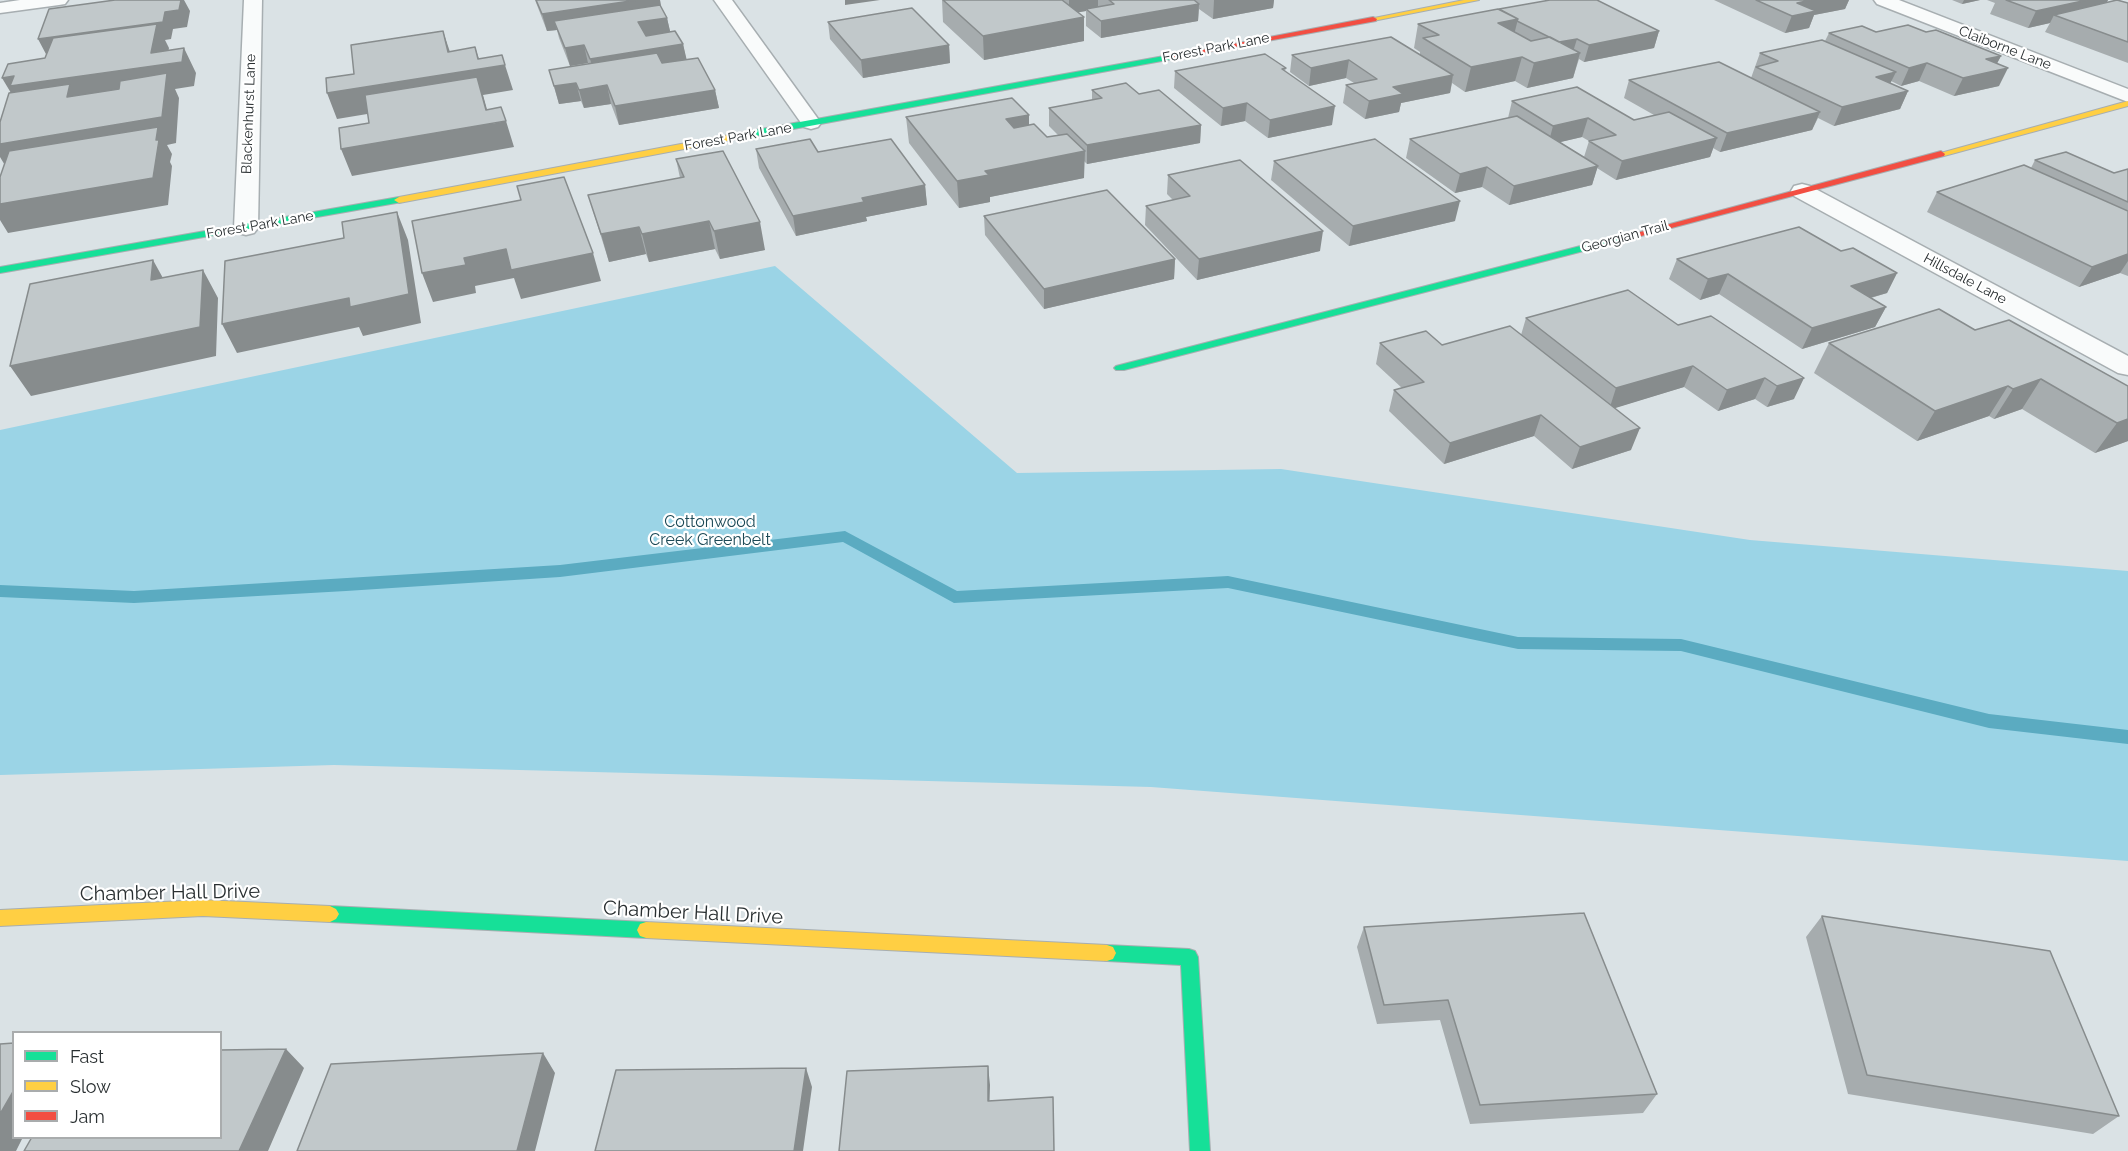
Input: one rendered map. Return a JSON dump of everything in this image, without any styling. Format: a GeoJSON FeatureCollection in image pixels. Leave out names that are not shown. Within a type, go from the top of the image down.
{"type":"FeatureCollection","features":[{"type":"Feature","properties":{"kind":"street"},"geometry":{"type":"LineString","coordinates":[[0,8],[59,0]]}},
{"type":"Feature","properties":{"kind":"street","name":"Blackenhurst Lane"},"geometry":{"type":"LineString","coordinates":[[246,228],[253,0]]}},
{"type":"Feature","properties":{"kind":"street"},"geometry":{"type":"LineString","coordinates":[[723,0],[812,123]]}},
{"type":"Feature","properties":{"kind":"street","name":"Forest Park Lane"},"geometry":{"type":"LineString","coordinates":[[0,270],[246,228],[1475,0]]}},
{"type":"Feature","properties":{"kind":"street","name":"Claiborne Lane"},"geometry":{"type":"LineString","coordinates":[[1883,0],[2128,96]]}},
{"type":"Feature","properties":{"kind":"street","name":"Georgian Trail"},"geometry":{"type":"LineString","coordinates":[[1120,368],[1802,191],[2128,103]]}},
{"type":"Feature","properties":{"kind":"street","name":"Hillsdale Lane"},"geometry":{"type":"LineString","coordinates":[[1802,191],[2128,367]]}},
{"type":"Feature","properties":{"kind":"street","name":"Chamber Hall Drive"},"geometry":{"type":"LineString","coordinates":[[0,918],[203,908],[1189,957],[1200,1151]]}},
{"type":"Feature","properties":{"kind":"green space","name":"Cottonwood Creek Greenbelt"},"geometry":{"type":"Polygon","coordinates":[[[775,266],[1017,473],[1281,469],[1750,540],[2128,571],[2128,861],[1151,787],[334,765],[0,775],[0,430],[775,266]]]}},
{"type":"Feature","properties":{"kind":"building"},"geometry":{"type":"Polygon","coordinates":[[[115,0],[181,0],[179,10],[165,12],[163,22],[38,39],[49,9],[115,0]]]}},
{"type":"Feature","properties":{"kind":"building"},"geometry":{"type":"Polygon","coordinates":[[[536,0],[637,0],[542,14],[536,0]]]}},
{"type":"Feature","properties":{"kind":"building"},"geometry":{"type":"Polygon","coordinates":[[[943,0],[1062,0],[1084,17],[983,36],[943,0]]]}},
{"type":"Feature","properties":{"kind":"building"},"geometry":{"type":"Polygon","coordinates":[[[1109,0],[1194,0],[1199,4],[1101,21],[1086,9],[1114,4],[1109,0]]]}},
{"type":"Feature","properties":{"kind":"building"},"geometry":{"type":"Polygon","coordinates":[[[1550,0],[1597,0],[1659,31],[1589,45],[1577,39],[1559,42],[1517,21],[1518,19],[1499,9],[1550,0]]]}},
{"type":"Feature","properties":{"kind":"building"},"geometry":{"type":"Polygon","coordinates":[[[1756,0],[1811,0],[1797,3],[1816,11],[1792,16],[1756,0]]]}},
{"type":"Feature","properties":{"kind":"building"},"geometry":{"type":"Polygon","coordinates":[[[2006,0],[2087,0],[2036,11],[2006,0]]]}},
{"type":"Feature","properties":{"kind":"building"},"geometry":{"type":"Polygon","coordinates":[[[2117,0],[2128,3],[2128,42],[2054,15],[2117,0]]]}},
{"type":"Feature","properties":{"kind":"building"},"geometry":{"type":"Polygon","coordinates":[[[660,5],[667,18],[638,22],[646,36],[675,31],[683,44],[590,59],[584,45],[565,48],[554,21],[660,5]]]}},
{"type":"Feature","properties":{"kind":"building"},"geometry":{"type":"Polygon","coordinates":[[[912,8],[949,45],[861,60],[828,22],[912,8]]]}},
{"type":"Feature","properties":{"kind":"building"},"geometry":{"type":"Polygon","coordinates":[[[1498,9],[1518,19],[1498,23],[1531,41],[1550,37],[1580,53],[1534,63],[1522,57],[1471,67],[1423,38],[1439,35],[1418,24],[1498,9]]]}},
{"type":"Feature","properties":{"kind":"building"},"geometry":{"type":"Polygon","coordinates":[[[157,24],[151,53],[184,48],[182,62],[10,86],[14,76],[2,78],[8,64],[45,58],[53,38],[157,24]]]}},
{"type":"Feature","properties":{"kind":"building"},"geometry":{"type":"Polygon","coordinates":[[[1908,25],[1926,32],[1936,30],[2001,56],[1986,59],[2008,68],[1963,78],[1927,63],[1909,68],[1829,33],[1862,26],[1876,32],[1908,25]]]}},
{"type":"Feature","properties":{"kind":"building"},"geometry":{"type":"Polygon","coordinates":[[[443,31],[448,52],[475,47],[478,59],[502,55],[505,65],[327,93],[326,78],[354,74],[351,45],[443,31]]]}},
{"type":"Feature","properties":{"kind":"building"},"geometry":{"type":"Polygon","coordinates":[[[1391,37],[1453,75],[1393,87],[1403,94],[1369,101],[1346,85],[1377,79],[1349,60],[1311,68],[1292,55],[1391,37]]]}},
{"type":"Feature","properties":{"kind":"building"},"geometry":{"type":"Polygon","coordinates":[[[1822,40],[1896,72],[1876,77],[1908,91],[1842,107],[1756,67],[1778,61],[1760,53],[1822,40]]]}},
{"type":"Feature","properties":{"kind":"building"},"geometry":{"type":"Polygon","coordinates":[[[657,53],[662,63],[698,58],[715,90],[615,106],[607,85],[579,90],[576,83],[554,86],[549,70],[657,53]]]}},
{"type":"Feature","properties":{"kind":"building"},"geometry":{"type":"Polygon","coordinates":[[[1265,54],[1286,68],[1282,69],[1335,106],[1270,120],[1247,103],[1223,108],[1175,71],[1265,54]]]}},
{"type":"Feature","properties":{"kind":"building"},"geometry":{"type":"Polygon","coordinates":[[[1719,62],[1820,112],[1727,133],[1629,80],[1719,62]]]}},
{"type":"Feature","properties":{"kind":"building"},"geometry":{"type":"Polygon","coordinates":[[[167,73],[162,117],[0,144],[0,122],[9,93],[70,84],[67,97],[119,89],[120,81],[167,73]]]}},
{"type":"Feature","properties":{"kind":"building"},"geometry":{"type":"Polygon","coordinates":[[[477,77],[486,110],[501,107],[506,121],[341,149],[339,128],[369,123],[365,95],[477,77]]]}},
{"type":"Feature","properties":{"kind":"building"},"geometry":{"type":"Polygon","coordinates":[[[1126,83],[1139,94],[1159,90],[1201,125],[1087,145],[1049,108],[1102,98],[1092,90],[1126,83]]]}},
{"type":"Feature","properties":{"kind":"building"},"geometry":{"type":"Polygon","coordinates":[[[1577,87],[1634,120],[1669,112],[1717,138],[1622,161],[1589,141],[1616,135],[1588,118],[1553,126],[1512,101],[1577,87]]]}},
{"type":"Feature","properties":{"kind":"building"},"geometry":{"type":"Polygon","coordinates":[[[1012,98],[1029,115],[1006,119],[1014,128],[1034,124],[1047,137],[1067,134],[1085,151],[985,171],[989,175],[957,181],[906,117],[1012,98]]]}},
{"type":"Feature","properties":{"kind":"building"},"geometry":{"type":"Polygon","coordinates":[[[1517,116],[1598,166],[1514,186],[1487,167],[1460,174],[1410,139],[1517,116]]]}},
{"type":"Feature","properties":{"kind":"building"},"geometry":{"type":"Polygon","coordinates":[[[158,127],[156,140],[159,140],[153,178],[0,204],[0,177],[9,151],[158,127]]]}},
{"type":"Feature","properties":{"kind":"building"},"geometry":{"type":"Polygon","coordinates":[[[810,139],[818,152],[891,139],[925,185],[862,198],[864,202],[793,216],[756,149],[810,139]]]}},
{"type":"Feature","properties":{"kind":"building"},"geometry":{"type":"Polygon","coordinates":[[[1375,139],[1460,201],[1353,226],[1274,161],[1375,139]]]}},
{"type":"Feature","properties":{"kind":"building"},"geometry":{"type":"Polygon","coordinates":[[[723,151],[760,222],[714,231],[709,221],[642,234],[639,227],[601,234],[588,195],[684,177],[676,159],[723,151]]]}},
{"type":"Feature","properties":{"kind":"building"},"geometry":{"type":"Polygon","coordinates":[[[2066,152],[2114,173],[2128,169],[2128,202],[2035,160],[2066,152]]]}},
{"type":"Feature","properties":{"kind":"building"},"geometry":{"type":"Polygon","coordinates":[[[1240,160],[1323,231],[1199,259],[1146,206],[1190,196],[1168,175],[1240,160]]]}},
{"type":"Feature","properties":{"kind":"building"},"geometry":{"type":"Polygon","coordinates":[[[2024,165],[2128,211],[2128,254],[2092,267],[1937,192],[2024,165]]]}},
{"type":"Feature","properties":{"kind":"building"},"geometry":{"type":"Polygon","coordinates":[[[564,177],[593,253],[511,270],[506,249],[464,258],[466,265],[422,273],[412,221],[521,200],[517,186],[564,177]]]}},
{"type":"Feature","properties":{"kind":"building"},"geometry":{"type":"Polygon","coordinates":[[[1107,190],[1175,259],[1044,289],[984,216],[1107,190]]]}},
{"type":"Feature","properties":{"kind":"building"},"geometry":{"type":"Polygon","coordinates":[[[397,212],[409,294],[350,307],[349,298],[222,324],[225,261],[344,238],[342,222],[397,212]]]}},
{"type":"Feature","properties":{"kind":"building"},"geometry":{"type":"Polygon","coordinates":[[[1799,227],[1841,251],[1853,248],[1897,273],[1851,286],[1886,307],[1812,328],[1728,274],[1708,279],[1677,259],[1799,227]]]}},
{"type":"Feature","properties":{"kind":"building"},"geometry":{"type":"Polygon","coordinates":[[[153,260],[151,280],[203,270],[200,327],[10,366],[30,284],[153,260]]]}},
{"type":"Feature","properties":{"kind":"building"},"geometry":{"type":"Polygon","coordinates":[[[1628,290],[1678,325],[1711,316],[1804,378],[1777,386],[1765,378],[1727,390],[1693,366],[1616,388],[1526,318],[1628,290]]]}},
{"type":"Feature","properties":{"kind":"building"},"geometry":{"type":"Polygon","coordinates":[[[1939,309],[1975,330],[2009,320],[2128,386],[2128,419],[2117,423],[2041,379],[2013,389],[2008,386],[1935,411],[1829,343],[1939,309]]]}},
{"type":"Feature","properties":{"kind":"building"},"geometry":{"type":"Polygon","coordinates":[[[1510,326],[1640,428],[1580,447],[1541,415],[1450,443],[1394,390],[1424,382],[1380,343],[1426,331],[1442,345],[1510,326]]]}},
{"type":"Feature","properties":{"kind":"building"},"geometry":{"type":"Polygon","coordinates":[[[1584,913],[1657,1094],[1480,1105],[1448,1000],[1384,1005],[1364,927],[1584,913]]]}},
{"type":"Feature","properties":{"kind":"building"},"geometry":{"type":"Polygon","coordinates":[[[1822,916],[2050,951],[2119,1116],[1867,1075],[1822,916]]]}},
{"type":"Feature","properties":{"kind":"building"},"geometry":{"type":"Polygon","coordinates":[[[12,1043],[12,1093],[0,1114],[0,1044],[12,1043]]]}},
{"type":"Feature","properties":{"kind":"building"},"geometry":{"type":"Polygon","coordinates":[[[286,1049],[239,1151],[24,1151],[31,1139],[222,1139],[222,1050],[286,1049]]]}},
{"type":"Feature","properties":{"kind":"building"},"geometry":{"type":"Polygon","coordinates":[[[543,1053],[517,1151],[297,1151],[331,1064],[543,1053]]]}},
{"type":"Feature","properties":{"kind":"building"},"geometry":{"type":"Polygon","coordinates":[[[988,1066],[988,1101],[1053,1097],[1054,1151],[839,1151],[847,1071],[988,1066]]]}},
{"type":"Feature","properties":{"kind":"building"},"geometry":{"type":"Polygon","coordinates":[[[806,1068],[794,1151],[595,1151],[616,1070],[806,1068]]]}},
{"type":"Feature","properties":{"kind":"waterway"},"geometry":{"type":"LineString","coordinates":[[0,591],[134,597],[346,585],[560,571],[845,536],[954,597],[1228,582],[1518,643],[1681,645],[1989,721],[2128,737]]}},
{"type":"Feature","properties":{"kind":"traffic: fast"},"geometry":{"type":"LineString","coordinates":[[750,134],[1175,56]]}},
{"type":"Feature","properties":{"kind":"traffic: fast"},"geometry":{"type":"LineString","coordinates":[[0,270],[399,200]]}},
{"type":"Feature","properties":{"kind":"traffic: fast"},"geometry":{"type":"LineString","coordinates":[[1120,368],[1623,238]]}},
{"type":"Feature","properties":{"kind":"traffic: fast"},"geometry":{"type":"LineString","coordinates":[[330,914],[646,930]]}},
{"type":"Feature","properties":{"kind":"traffic: fast"},"geometry":{"type":"LineString","coordinates":[[1107,953],[1189,957],[1200,1151]]}},
{"type":"Feature","properties":{"kind":"traffic: slow"},"geometry":{"type":"LineString","coordinates":[[1373,19],[1475,0]]}},
{"type":"Feature","properties":{"kind":"traffic: slow"},"geometry":{"type":"LineString","coordinates":[[1941,154],[2128,103]]}},
{"type":"Feature","properties":{"kind":"traffic: slow"},"geometry":{"type":"LineString","coordinates":[[399,200],[750,134]]}},
{"type":"Feature","properties":{"kind":"traffic: slow"},"geometry":{"type":"LineString","coordinates":[[0,918],[203,908],[330,914]]}},
{"type":"Feature","properties":{"kind":"traffic: slow"},"geometry":{"type":"LineString","coordinates":[[646,930],[1107,953]]}},
{"type":"Feature","properties":{"kind":"traffic: jam"},"geometry":{"type":"LineString","coordinates":[[1175,56],[1373,19]]}},
{"type":"Feature","properties":{"kind":"traffic: jam"},"geometry":{"type":"LineString","coordinates":[[1623,238],[1941,154]]}}]}
